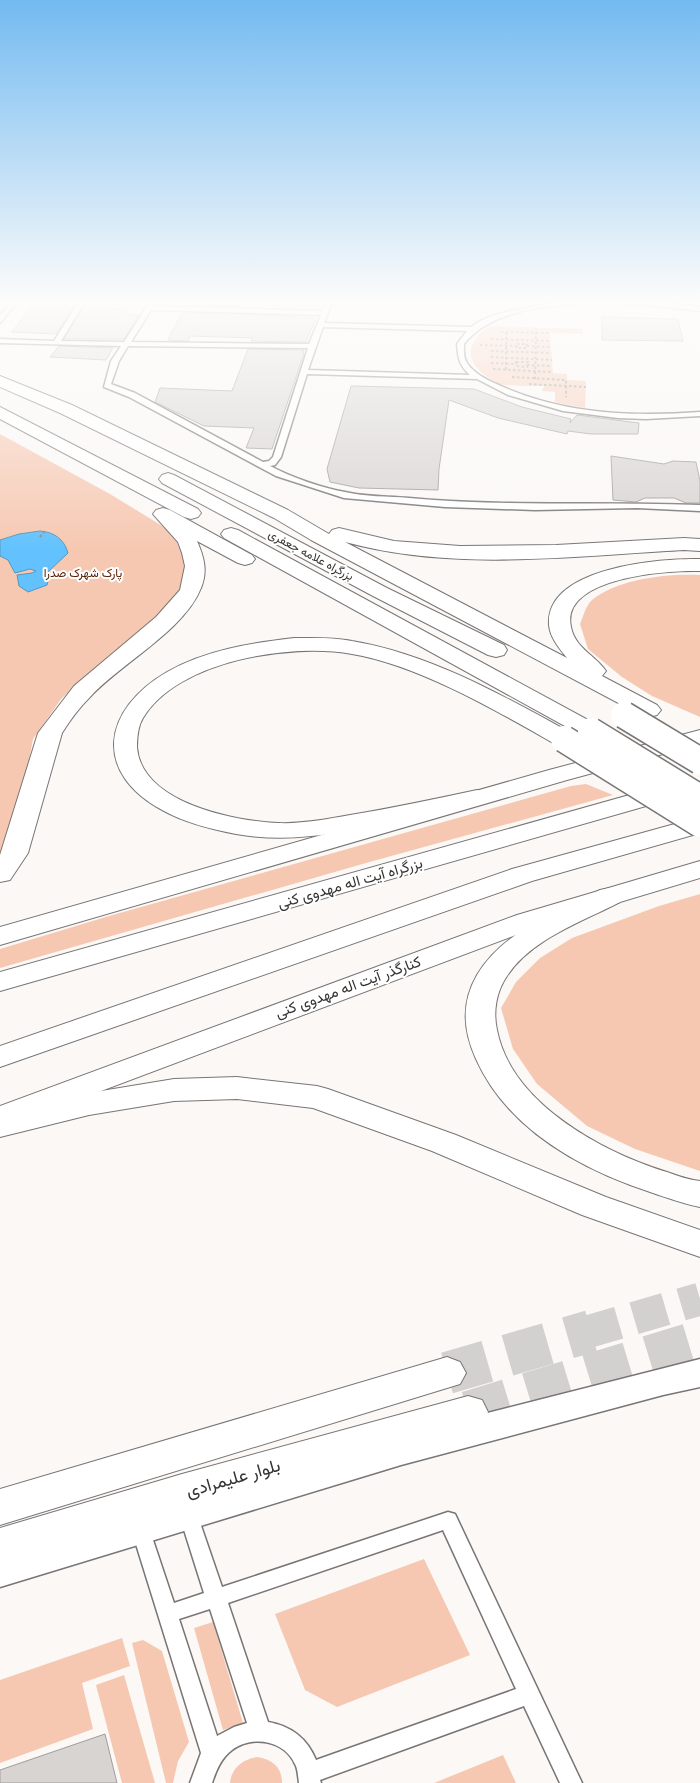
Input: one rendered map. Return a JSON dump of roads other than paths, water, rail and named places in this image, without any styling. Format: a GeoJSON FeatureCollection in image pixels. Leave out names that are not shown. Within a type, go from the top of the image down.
{"type":"FeatureCollection","features":[{"type":"Feature","properties":{"kind":"main road"},"geometry":{"type":"LineString","coordinates":[[5,383],[66,409],[281,514],[700,738]]}},
{"type":"Feature","properties":{"kind":"main road","name":"بزرگراه علامه جعفری"},"geometry":{"type":"LineString","coordinates":[[0,392],[380,592],[624,715],[700,761]]}},
{"type":"Feature","properties":{"kind":"main road","name":"بزرگراه علامه جعفری"},"geometry":{"type":"LineString","coordinates":[[0,412],[233,535],[591,731],[700,798]]}},
{"type":"Feature","properties":{"kind":"main road"},"geometry":{"type":"LineString","coordinates":[[0,428],[182,523],[564,739],[700,825]]}},
{"type":"Feature","properties":{"kind":"main road"},"geometry":{"type":"LineString","coordinates":[[0,874],[15,853],[50,733],[82,691],[164,622],[180,605],[190,590],[195,566],[187,540],[172,524],[150,507]]}},
{"type":"Feature","properties":{"kind":"main road"},"geometry":{"type":"LineString","coordinates":[[281,514],[356,540],[385,546],[472,554],[684,544],[700,545]]}},
{"type":"Feature","properties":{"kind":"main road"},"geometry":{"type":"LineString","coordinates":[[649,710],[579,659],[563,638],[559,613],[565,602],[588,584],[616,574],[638,569],[700,565]]}},
{"type":"Feature","properties":{"kind":"main road"},"geometry":{"type":"LineString","coordinates":[[477,798],[324,827],[280,831],[235,826],[173,807],[142,784],[132,771],[126,758],[124,743],[133,715],[155,690],[196,668],[224,657],[272,646],[326,645],[348,647],[389,656],[514,711]]}},
{"type":"Feature","properties":{"kind":"main road"},"geometry":{"type":"LineString","coordinates":[[0,936],[558,775],[700,738]]}},
{"type":"Feature","properties":{"kind":"main road","name":"بزرگراه آیت اله مهدوی کنی"},"geometry":{"type":"LineString","coordinates":[[0,982],[700,783]]}},
{"type":"Feature","properties":{"kind":"main road"},"geometry":{"type":"LineString","coordinates":[[0,1057],[522,875],[700,825]]}},
{"type":"Feature","properties":{"kind":"main road","name":"کنارگذر آیت اله مهدوی کنی"},"geometry":{"type":"LineString","coordinates":[[0,1118],[247,1024],[528,921],[700,870]]}},
{"type":"Feature","properties":{"kind":"main road"},"geometry":{"type":"LineString","coordinates":[[610,896],[542,932],[517,948],[502,961],[491,976],[481,999],[479,1024],[489,1057],[508,1088],[536,1116],[574,1144],[614,1166],[656,1182],[700,1194]]}},
{"type":"Feature","properties":{"kind":"main road"},"geometry":{"type":"LineString","coordinates":[[0,1126],[89,1104],[174,1090],[236,1088],[317,1096],[444,1143],[594,1206],[700,1244]]}},
{"type":"Feature","properties":{"kind":"main road"},"geometry":{"type":"LineString","coordinates":[[0,1507],[447,1373]]}},
{"type":"Feature","properties":{"kind":"main road","name":"بلوار علیمرادی"},"geometry":{"type":"LineString","coordinates":[[0,1547],[182,1492],[468,1412]]}},
{"type":"Feature","properties":{"kind":"street"},"geometry":{"type":"LineString","coordinates":[[0,1569],[401,1450],[700,1373]]}},
{"type":"Feature","properties":{"kind":"lane"},"geometry":{"type":"LineString","coordinates":[[108,383],[107,385],[132,395],[279,474],[344,495],[445,504],[535,506],[638,505],[700,508]]}},
{"type":"Feature","properties":{"kind":"lane"},"geometry":{"type":"LineString","coordinates":[[262,465],[272,463],[277,457],[300,383]]}},
{"type":"Feature","properties":{"kind":"lane"},"geometry":{"type":"LineString","coordinates":[[489,383],[503,391],[531,400],[584,411],[632,416],[700,414]]}},
{"type":"Feature","properties":{"kind":"lane"},"geometry":{"type":"LineString","coordinates":[[188,1514],[260,1730]]}},
{"type":"Feature","properties":{"kind":"lane"},"geometry":{"type":"LineString","coordinates":[[168,1614],[448,1520],[571,1783]]}},
{"type":"Feature","properties":{"kind":"lane"},"geometry":{"type":"LineString","coordinates":[[140,1528],[212,1753]]}},
{"type":"Feature","properties":{"kind":"lane"},"geometry":{"type":"LineString","coordinates":[[201,1783],[204,1769],[212,1753],[226,1740],[242,1732],[260,1730],[278,1734],[293,1743],[304,1756],[310,1778],[530,1694]]}},
{"type":"Feature","properties":{"kind":"water"},"geometry":{"type":"Polygon","coordinates":[[[40,531],[58,537],[68,553],[48,572],[47,585],[28,592],[19,586],[17,575],[36,571],[30,569],[15,573],[8,560],[0,556],[0,540],[19,534],[40,531]]]}},
{"type":"Feature","properties":{"kind":"tunnel"},"geometry":{"type":"LineString","coordinates":[[587,1332],[700,1299]]}},
{"type":"Feature","properties":{"kind":"tunnel"},"geometry":{"type":"LineString","coordinates":[[447,1373],[591,1331]]}},
{"type":"Feature","properties":{"kind":"tunnel"},"geometry":{"type":"LineString","coordinates":[[468,1412],[700,1341]]}},
{"type":"Feature","properties":{"kind":"park label","name":"پارک شهرک صدرا"},"geometry":{"type":"Point","coordinates":[83,573]}}]}
